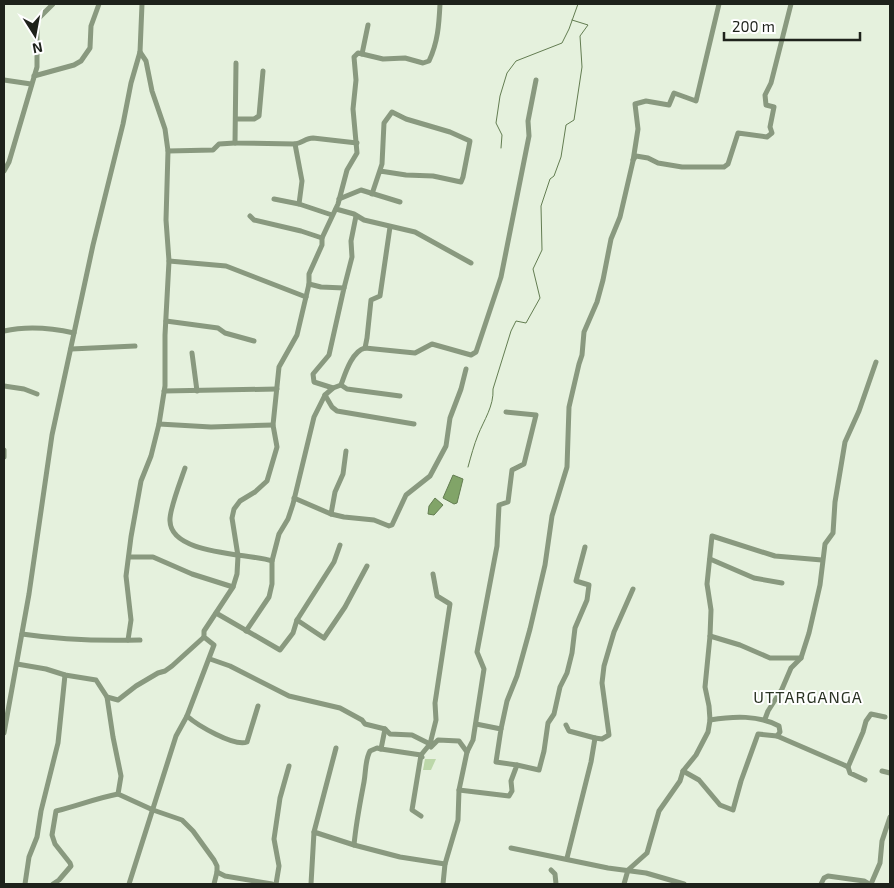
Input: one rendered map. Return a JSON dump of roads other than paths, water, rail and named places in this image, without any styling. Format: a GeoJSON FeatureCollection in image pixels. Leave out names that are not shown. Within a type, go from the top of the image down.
{"type":"FeatureCollection","features":[{"type":"Feature","properties":{"kind":"street"},"geometry":{"type":"LineString","coordinates":[[4,171],[34,76],[38,50],[37,23],[39,18],[53,4]]}},
{"type":"Feature","properties":{"kind":"street"},"geometry":{"type":"LineString","coordinates":[[34,76],[74,65],[81,61],[90,48],[91,26],[98,4]]}},
{"type":"Feature","properties":{"kind":"street"},"geometry":{"type":"LineString","coordinates":[[4,732],[22,634],[52,435],[131,83],[140,52],[142,4]]}},
{"type":"Feature","properties":{"kind":"street"},"geometry":{"type":"LineString","coordinates":[[107,697],[118,700],[136,686],[172,666],[204,636],[204,631],[233,587],[237,574],[238,556],[232,518],[234,509],[240,501],[255,492],[267,481],[277,447],[273,425],[278,389],[278,367],[297,335],[309,284],[309,274],[322,244],[322,238],[336,209],[347,170],[357,153],[353,109],[356,80],[354,57],[362,54],[383,59],[405,58],[423,63],[428,61],[436,43],[440,24],[440,4]]}},
{"type":"Feature","properties":{"kind":"street"},"geometry":{"type":"LineString","coordinates":[[585,547],[576,581],[589,585],[587,600],[575,628],[572,653],[567,673],[560,687],[554,714],[548,723],[539,770],[496,762],[507,701],[518,676],[545,565],[552,516],[567,467],[569,407],[578,364],[582,356],[584,332],[597,302],[611,239],[620,218],[633,161],[638,129],[635,104],[646,101],[669,105],[674,93],[696,101],[719,4]]}},
{"type":"Feature","properties":{"kind":"street"},"geometry":{"type":"LineString","coordinates":[[633,161],[636,156],[682,167],[724,167],[728,164],[738,133],[767,137],[772,133],[770,127],[774,107],[766,105],[765,96],[771,82],[791,4]]}},
{"type":"Feature","properties":{"kind":"street"},"geometry":{"type":"LineString","coordinates":[[362,54],[368,25]]}},
{"type":"Feature","properties":{"kind":"street"},"geometry":{"type":"LineString","coordinates":[[128,640],[131,620],[126,576],[130,537],[141,481],[151,456],[159,424],[164,391],[169,261],[166,220],[168,151],[165,129],[152,91],[146,61],[140,52]]}},
{"type":"Feature","properties":{"kind":"street"},"geometry":{"type":"LineString","coordinates":[[235,143],[236,63]]}},
{"type":"Feature","properties":{"kind":"street"},"geometry":{"type":"LineString","coordinates":[[236,119],[254,119],[259,116],[263,71]]}},
{"type":"Feature","properties":{"kind":"street"},"geometry":{"type":"LineString","coordinates":[[4,80],[31,84]]}},
{"type":"Feature","properties":{"kind":"street"},"geometry":{"type":"LineString","coordinates":[[246,631],[269,597],[272,584],[272,561],[279,534],[288,519],[314,418],[325,395],[333,388],[341,385],[348,367],[357,352],[365,348],[415,353],[432,344],[472,355],[476,352],[501,277],[529,136],[528,121],[536,80]]}},
{"type":"Feature","properties":{"kind":"street"},"geometry":{"type":"LineString","coordinates":[[372,194],[383,154],[382,136],[384,124],[392,112],[406,119],[450,132],[470,142],[461,182],[433,176],[406,175],[380,170]]}},
{"type":"Feature","properties":{"kind":"street"},"geometry":{"type":"LineString","coordinates":[[168,151],[214,150],[219,144],[235,143],[295,144],[302,143],[308,138],[356,143]]}},
{"type":"Feature","properties":{"kind":"street"},"geometry":{"type":"LineString","coordinates":[[295,144],[302,181],[299,204]]}},
{"type":"Feature","properties":{"kind":"street"},"geometry":{"type":"LineString","coordinates":[[339,199],[361,190],[400,202]]}},
{"type":"Feature","properties":{"kind":"street"},"geometry":{"type":"LineString","coordinates":[[274,200],[299,204],[332,216]]}},
{"type":"Feature","properties":{"kind":"street"},"geometry":{"type":"LineString","coordinates":[[336,209],[364,220],[415,232],[471,263]]}},
{"type":"Feature","properties":{"kind":"street"},"geometry":{"type":"LineString","coordinates":[[250,216],[254,220],[322,238]]}},
{"type":"Feature","properties":{"kind":"street"},"geometry":{"type":"LineString","coordinates":[[333,388],[314,382],[313,374],[329,355],[352,257],[351,241],[356,216]]}},
{"type":"Feature","properties":{"kind":"street"},"geometry":{"type":"LineString","coordinates":[[365,348],[368,338],[371,300],[380,296],[390,227]]}},
{"type":"Feature","properties":{"kind":"street"},"geometry":{"type":"LineString","coordinates":[[169,261],[226,266],[306,297]]}},
{"type":"Feature","properties":{"kind":"street"},"geometry":{"type":"LineString","coordinates":[[309,284],[321,288],[344,288]]}},
{"type":"Feature","properties":{"kind":"street"},"geometry":{"type":"LineString","coordinates":[[166,321],[218,328],[254,341]]}},
{"type":"Feature","properties":{"kind":"street"},"geometry":{"type":"LineString","coordinates":[[4,331],[13,329],[56,329],[74,333]]}},
{"type":"Feature","properties":{"kind":"street"},"geometry":{"type":"LineString","coordinates":[[71,348],[135,346]]}},
{"type":"Feature","properties":{"kind":"street"},"geometry":{"type":"LineString","coordinates":[[192,353],[197,390]]}},
{"type":"Feature","properties":{"kind":"street"},"geometry":{"type":"LineString","coordinates":[[764,719],[782,689],[791,668],[801,658],[820,585],[825,544],[833,533],[845,442],[859,411],[876,362]]}},
{"type":"Feature","properties":{"kind":"street"},"geometry":{"type":"LineString","coordinates":[[294,498],[331,514],[374,520],[389,526],[392,525],[406,495],[430,476],[446,446],[450,418],[466,369]]}},
{"type":"Feature","properties":{"kind":"street"},"geometry":{"type":"LineString","coordinates":[[341,385],[347,389],[400,396]]}},
{"type":"Feature","properties":{"kind":"street"},"geometry":{"type":"LineString","coordinates":[[4,386],[24,388],[37,394]]}},
{"type":"Feature","properties":{"kind":"street"},"geometry":{"type":"LineString","coordinates":[[164,391],[278,389]]}},
{"type":"Feature","properties":{"kind":"street"},"geometry":{"type":"LineString","coordinates":[[325,395],[332,407],[337,411],[414,424]]}},
{"type":"Feature","properties":{"kind":"street"},"geometry":{"type":"LineString","coordinates":[[442,884],[445,864],[458,820],[459,790],[467,752],[473,740],[476,724],[484,668],[477,652],[497,546],[499,505],[508,502],[512,470],[524,464],[536,415],[506,412]]}},
{"type":"Feature","properties":{"kind":"street"},"geometry":{"type":"LineString","coordinates":[[159,424],[211,427],[273,425]]}},
{"type":"Feature","properties":{"kind":"street"},"geometry":{"type":"LineString","coordinates":[[4,450],[4,457]]}},
{"type":"Feature","properties":{"kind":"street"},"geometry":{"type":"LineString","coordinates":[[331,514],[335,492],[343,474],[346,451]]}},
{"type":"Feature","properties":{"kind":"street"},"geometry":{"type":"LineString","coordinates":[[185,468],[177,490],[170,521],[176,534],[182,541],[221,553],[250,556],[272,561]]}},
{"type":"Feature","properties":{"kind":"street"},"geometry":{"type":"LineString","coordinates":[[624,884],[628,870],[647,853],[659,811],[680,781],[683,771],[696,755],[708,732],[710,720],[705,687],[711,610],[707,584],[712,536],[775,556],[822,560]]}},
{"type":"Feature","properties":{"kind":"street"},"geometry":{"type":"LineString","coordinates":[[216,612],[280,650],[334,562],[340,545]]}},
{"type":"Feature","properties":{"kind":"street"},"geometry":{"type":"LineString","coordinates":[[129,557],[154,557],[192,574],[233,587]]}},
{"type":"Feature","properties":{"kind":"street"},"geometry":{"type":"LineString","coordinates":[[710,559],[754,578],[782,583]]}},
{"type":"Feature","properties":{"kind":"street"},"geometry":{"type":"LineString","coordinates":[[297,620],[324,638],[345,607],[367,566]]}},
{"type":"Feature","properties":{"kind":"street"},"geometry":{"type":"LineString","coordinates":[[430,744],[436,720],[435,703],[450,604],[437,596],[433,574]]}},
{"type":"Feature","properties":{"kind":"street"},"geometry":{"type":"LineString","coordinates":[[566,724],[569,731],[595,738],[602,739],[609,735],[602,683],[604,666],[614,632],[633,589]]}},
{"type":"Feature","properties":{"kind":"street"},"geometry":{"type":"LineString","coordinates":[[22,634],[97,641],[140,640]]}},
{"type":"Feature","properties":{"kind":"street"},"geometry":{"type":"LineString","coordinates":[[129,884],[176,736],[210,659],[214,645],[204,636]]}},
{"type":"Feature","properties":{"kind":"street"},"geometry":{"type":"LineString","coordinates":[[710,636],[740,645],[770,658],[801,658]]}},
{"type":"Feature","properties":{"kind":"street"},"geometry":{"type":"LineString","coordinates":[[210,659],[230,666],[289,696],[340,708],[362,720],[365,724],[385,729],[390,734],[412,735],[430,744]]}},
{"type":"Feature","properties":{"kind":"street"},"geometry":{"type":"LineString","coordinates":[[17,664],[46,669],[65,676],[96,680],[107,697],[121,776],[118,794]]}},
{"type":"Feature","properties":{"kind":"street"},"geometry":{"type":"LineString","coordinates":[[25,884],[29,857],[37,837],[41,811],[58,743],[65,676]]}},
{"type":"Feature","properties":{"kind":"street"},"geometry":{"type":"LineString","coordinates":[[186,716],[219,735],[241,744],[247,742],[258,706]]}},
{"type":"Feature","properties":{"kind":"street"},"geometry":{"type":"LineString","coordinates":[[865,780],[850,774],[848,767],[866,721],[871,714],[885,717]]}},
{"type":"Feature","properties":{"kind":"street"},"geometry":{"type":"LineString","coordinates":[[710,720],[733,717],[764,719],[779,726],[780,732],[777,736]]}},
{"type":"Feature","properties":{"kind":"street"},"geometry":{"type":"LineString","coordinates":[[476,724],[501,729]]}},
{"type":"Feature","properties":{"kind":"street"},"geometry":{"type":"LineString","coordinates":[[381,749],[385,729]]}},
{"type":"Feature","properties":{"kind":"street"},"geometry":{"type":"LineString","coordinates":[[683,771],[699,780],[720,804],[732,810],[758,734],[777,736],[848,767]]}},
{"type":"Feature","properties":{"kind":"street"},"geometry":{"type":"LineString","coordinates":[[567,858],[591,762],[595,738]]}},
{"type":"Feature","properties":{"kind":"street"},"geometry":{"type":"LineString","coordinates":[[422,816],[412,810],[421,755],[430,744],[438,740],[459,741],[467,752]]}},
{"type":"Feature","properties":{"kind":"street"},"geometry":{"type":"LineString","coordinates":[[354,845],[358,808],[370,751],[376,748],[421,755],[422,759],[438,740]]}},
{"type":"Feature","properties":{"kind":"street"},"geometry":{"type":"LineString","coordinates":[[311,884],[314,832],[336,748]]}},
{"type":"Feature","properties":{"kind":"street"},"geometry":{"type":"LineString","coordinates":[[459,790],[509,796],[516,765]]}},
{"type":"Feature","properties":{"kind":"street"},"geometry":{"type":"LineString","coordinates":[[276,884],[280,866],[274,838],[280,798],[289,766]]}},
{"type":"Feature","properties":{"kind":"street"},"geometry":{"type":"LineString","coordinates":[[882,771],[890,774]]}},
{"type":"Feature","properties":{"kind":"street"},"geometry":{"type":"LineString","coordinates":[[53,884],[71,866],[55,844],[52,835],[56,811],[118,794],[152,810],[175,816],[182,820],[193,831],[214,860],[217,866],[214,884]]}},
{"type":"Feature","properties":{"kind":"street"},"geometry":{"type":"LineString","coordinates":[[821,884],[828,876],[864,881],[870,884],[880,863],[882,841],[890,817]]}},
{"type":"Feature","properties":{"kind":"street"},"geometry":{"type":"LineString","coordinates":[[314,832],[400,857],[445,864]]}},
{"type":"Feature","properties":{"kind":"street"},"geometry":{"type":"LineString","coordinates":[[511,848],[567,858],[608,868],[646,873],[684,884]]}},
{"type":"Feature","properties":{"kind":"street"},"geometry":{"type":"LineString","coordinates":[[551,870],[555,874],[556,884]]}},
{"type":"Feature","properties":{"kind":"street"},"geometry":{"type":"LineString","coordinates":[[217,872],[225,876],[272,884]]}},
{"type":"Feature","properties":{"kind":"waterway"},"geometry":{"type":"LineString","coordinates":[[501,148],[502,135],[496,123],[500,96],[507,73],[516,61],[562,43],[578,4]]}},
{"type":"Feature","properties":{"kind":"waterway"},"geometry":{"type":"LineString","coordinates":[[468,467],[490,407],[493,389],[511,331],[516,321],[526,323],[540,298],[533,269],[542,250],[541,206],[550,179],[554,176],[561,157],[566,125],[574,120],[582,67],[580,36],[588,25],[572,20]]}},
{"type":"Feature","properties":{"kind":"district","name":"UTTARGANGA"},"geometry":{"type":"Point","coordinates":[808,697]}}]}
